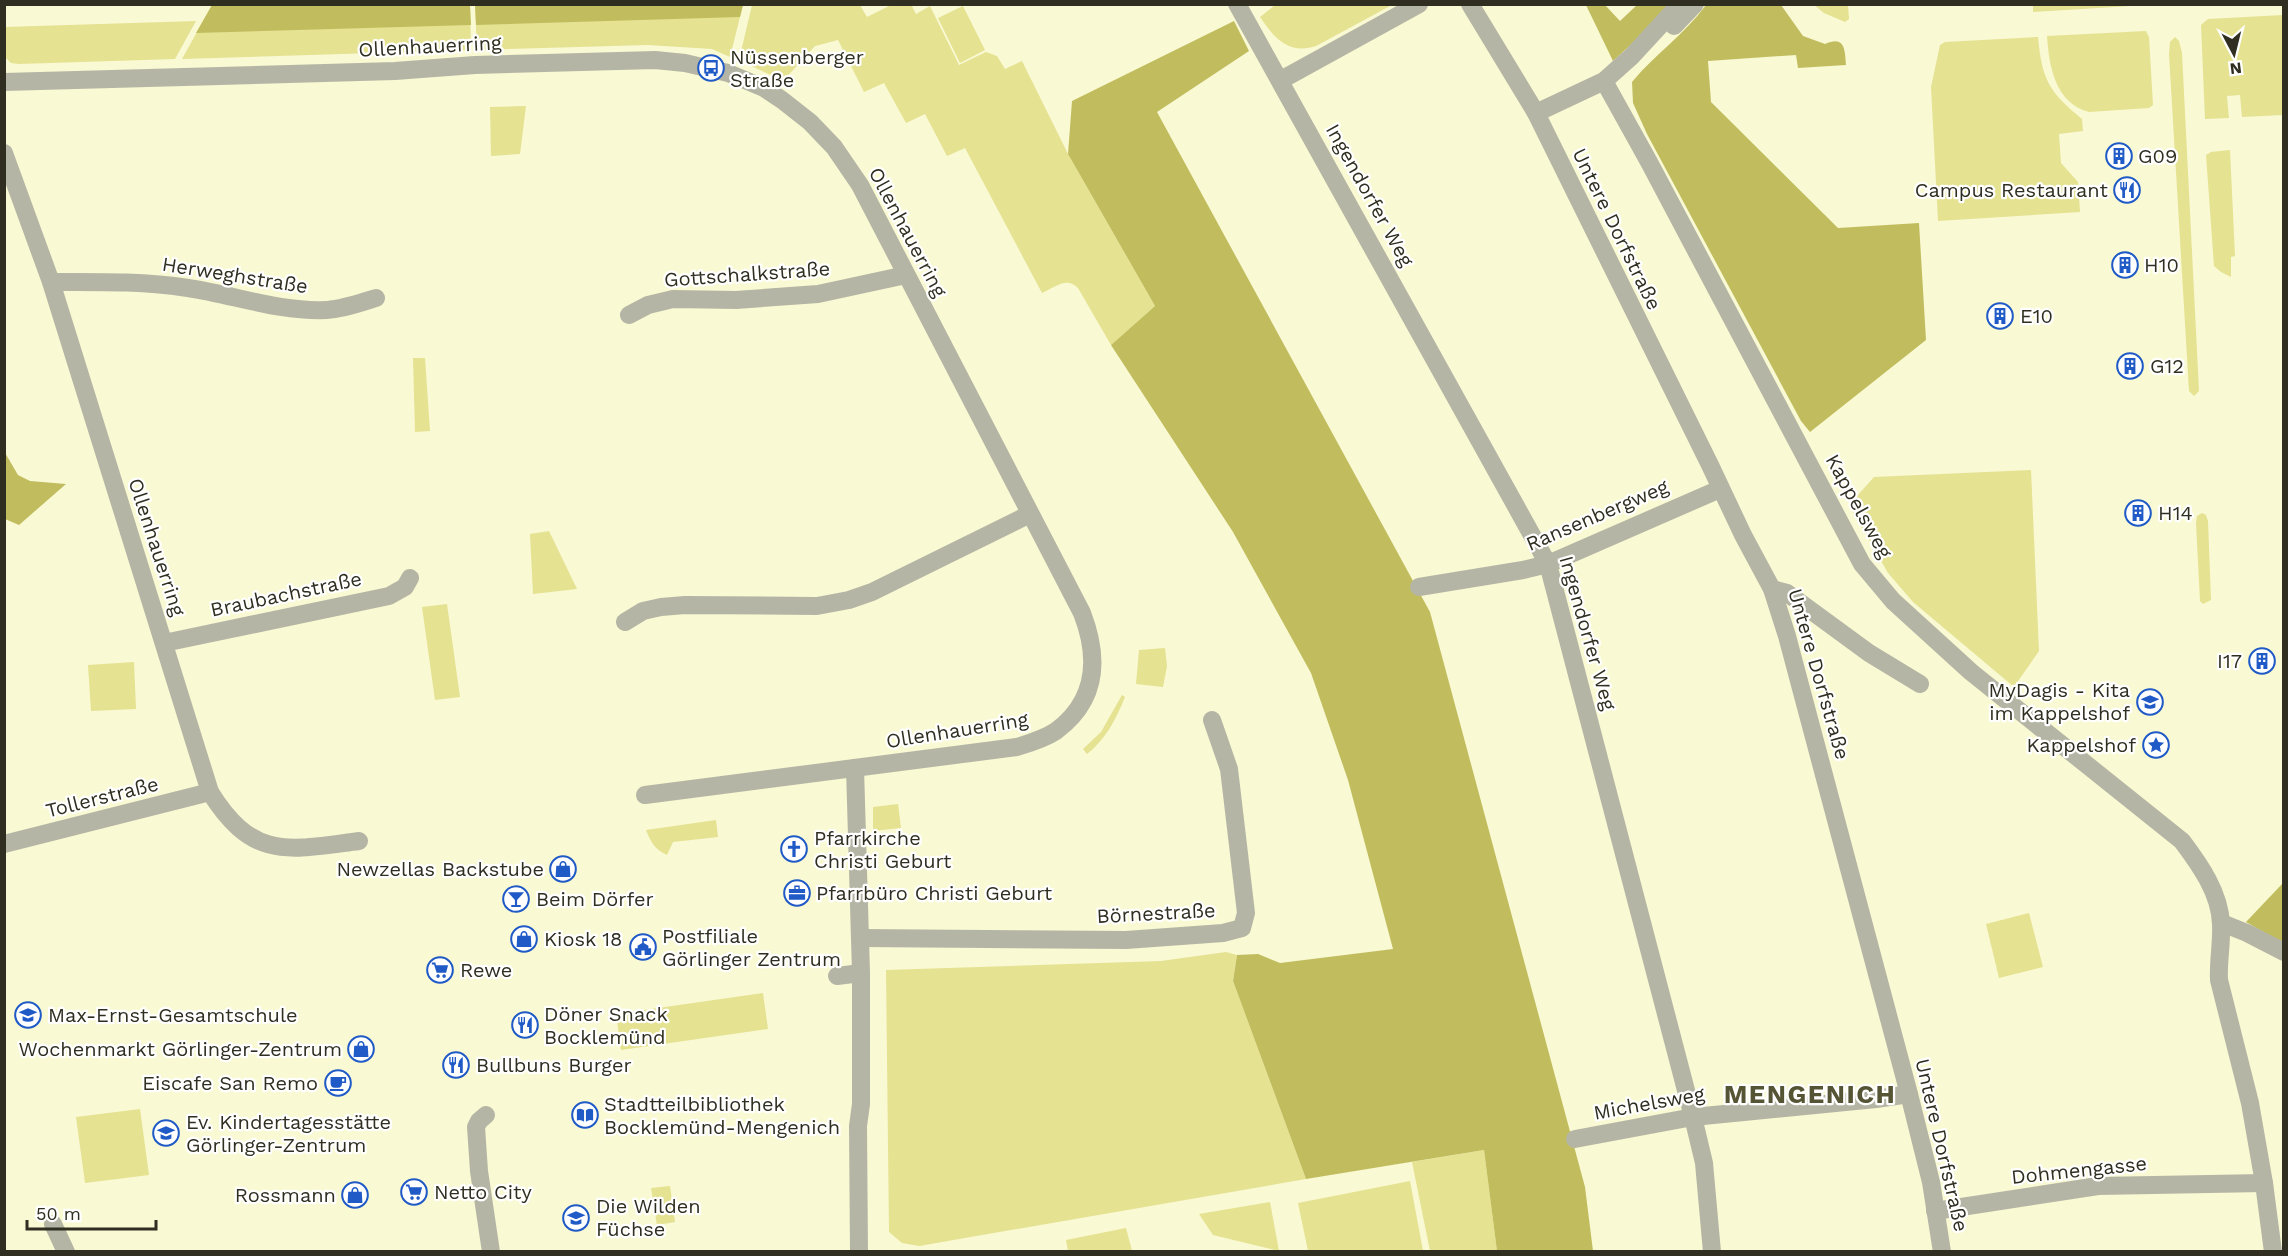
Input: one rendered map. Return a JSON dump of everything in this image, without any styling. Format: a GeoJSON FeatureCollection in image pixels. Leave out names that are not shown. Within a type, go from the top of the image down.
{"type":"FeatureCollection","features":[{"type":"Feature","properties":{"kind":"street","name":"Ingendorfer Weg"},"geometry":{"type":"LineString","coordinates":[[1237,4],[1548,564],[1704,1163],[1712,1251]]}},
{"type":"Feature","properties":{"kind":"street"},"geometry":{"type":"LineString","coordinates":[[1281,80],[1419,4]]}},
{"type":"Feature","properties":{"kind":"street","name":"Untere Dorfstraße"},"geometry":{"type":"LineString","coordinates":[[1470,4],[1536,113],[1720,489],[1773,589],[1909,1094],[1931,1182],[1942,1251]]}},
{"type":"Feature","properties":{"kind":"street"},"geometry":{"type":"LineString","coordinates":[[1536,113],[1604,81],[1632,56],[1680,4]]}},
{"type":"Feature","properties":{"kind":"street"},"geometry":{"type":"LineString","coordinates":[[1632,56],[1653,46],[1695,4]]}},
{"type":"Feature","properties":{"kind":"street","name":"Ollenhauerring"},"geometry":{"type":"LineString","coordinates":[[4,82],[395,71],[475,65],[655,60],[728,72],[767,91],[810,122],[826,139],[860,185],[1082,613],[1091,637],[1093,662],[1091,681],[1083,700],[1072,716],[1055,732],[1017,747],[645,795]]}},
{"type":"Feature","properties":{"kind":"street","name":"Kappelsweg"},"geometry":{"type":"LineString","coordinates":[[1604,81],[1650,162],[1862,564],[1893,601],[1971,672],[2182,841],[2204,871],[2215,897],[2222,923]]}},
{"type":"Feature","properties":{"kind":"street","name":"Ollenhauerring"},"geometry":{"type":"LineString","coordinates":[[4,153],[51,282],[210,792],[223,813],[243,831],[260,841],[283,849],[359,841]]}},
{"type":"Feature","properties":{"kind":"street","name":"Gottschalkstraße"},"geometry":{"type":"LineString","coordinates":[[629,315],[648,305],[673,300],[736,300],[818,294],[906,275]]}},
{"type":"Feature","properties":{"kind":"street","name":"Herweghstraße"},"geometry":{"type":"LineString","coordinates":[[51,282],[159,284],[190,288],[296,310],[329,310],[376,298]]}},
{"type":"Feature","properties":{"kind":"street","name":"Ransenbergweg"},"geometry":{"type":"LineString","coordinates":[[1419,587],[1548,564],[1720,489]]}},
{"type":"Feature","properties":{"kind":"street"},"geometry":{"type":"LineString","coordinates":[[625,622],[643,611],[669,606],[817,606],[849,600],[872,592],[1030,514]]}},
{"type":"Feature","properties":{"kind":"street","name":"Braubachstraße"},"geometry":{"type":"LineString","coordinates":[[164,643],[389,596],[405,587],[410,578]]}},
{"type":"Feature","properties":{"kind":"street"},"geometry":{"type":"LineString","coordinates":[[1773,589],[1787,593],[1869,653],[1920,684]]}},
{"type":"Feature","properties":{"kind":"street","name":"Börnestraße"},"geometry":{"type":"LineString","coordinates":[[860,938],[1126,940],[1223,933],[1242,928],[1246,913],[1229,769],[1212,720]]}},
{"type":"Feature","properties":{"kind":"street"},"geometry":{"type":"LineString","coordinates":[[855,768],[861,973],[861,1104],[858,1126],[860,1251]]}},
{"type":"Feature","properties":{"kind":"street","name":"Tollerstraße"},"geometry":{"type":"LineString","coordinates":[[4,844],[210,792]]}},
{"type":"Feature","properties":{"kind":"street"},"geometry":{"type":"LineString","coordinates":[[2272,1251],[2264,1183],[2250,1103],[2219,980],[2218,962],[2222,923],[2283,952]]}},
{"type":"Feature","properties":{"kind":"street"},"geometry":{"type":"LineString","coordinates":[[837,976],[861,973]]}},
{"type":"Feature","properties":{"kind":"street","name":"Michelsweg"},"geometry":{"type":"LineString","coordinates":[[1575,1139],[1693,1117],[1909,1094]]}},
{"type":"Feature","properties":{"kind":"street"},"geometry":{"type":"LineString","coordinates":[[486,1115],[476,1127],[479,1171],[490,1251]]}},
{"type":"Feature","properties":{"kind":"street","name":"Dohmengasse"},"geometry":{"type":"LineString","coordinates":[[1935,1211],[2098,1186],[2264,1183]]}},
{"type":"Feature","properties":{"kind":"street"},"geometry":{"type":"LineString","coordinates":[[53,1224],[66,1251]]}},
{"type":"Feature","properties":{"kind":"shaded area"},"geometry":{"type":"Polygon","coordinates":[[[475,4],[743,5],[740,17],[476,25],[475,4]]]}},
{"type":"Feature","properties":{"kind":"shaded area"},"geometry":{"type":"Polygon","coordinates":[[[911,4],[916,14],[930,6],[959,65],[986,52],[997,56],[1005,69],[1022,61],[1068,154],[1155,306],[1111,345],[1078,288],[1065,283],[1042,293],[965,148],[947,156],[925,114],[906,123],[884,83],[864,92],[838,40],[815,46],[783,81],[739,60],[752,5],[860,5],[867,17],[891,5],[911,4]]]}},
{"type":"Feature","properties":{"kind":"shaded area"},"geometry":{"type":"Polygon","coordinates":[[[2033,4],[2147,5],[2033,12],[2033,4]]]}},
{"type":"Feature","properties":{"kind":"shaded area"},"geometry":{"type":"Polygon","coordinates":[[[212,5],[470,5],[471,50],[182,59],[212,5]]]}},
{"type":"Feature","properties":{"kind":"shaded area"},"geometry":{"type":"Polygon","coordinates":[[[212,5],[470,5],[471,25],[196,33],[212,5]]]}},
{"type":"Feature","properties":{"kind":"shaded area"},"geometry":{"type":"Polygon","coordinates":[[[475,5],[743,5],[730,57],[712,49],[648,45],[477,50],[475,5]]]}},
{"type":"Feature","properties":{"kind":"shaded area"},"geometry":{"type":"Polygon","coordinates":[[[1275,5],[1392,5],[1316,46],[1298,48],[1283,43],[1260,17],[1275,5]]]}},
{"type":"Feature","properties":{"kind":"shaded area"},"geometry":{"type":"Polygon","coordinates":[[[1586,5],[1605,5],[1620,21],[1637,5],[1674,5],[1613,61],[1586,5]]]}},
{"type":"Feature","properties":{"kind":"shaded area"},"geometry":{"type":"Polygon","coordinates":[[[1706,5],[1781,5],[1803,36],[1825,44],[1837,41],[1843,46],[1846,65],[1798,68],[1796,55],[1708,61],[1711,102],[1838,228],[1919,223],[1926,340],[1810,432],[1801,421],[1647,134],[1633,103],[1632,82],[1706,5]]]}},
{"type":"Feature","properties":{"kind":"shaded area"},"geometry":{"type":"Polygon","coordinates":[[[1814,5],[1848,5],[1849,19],[1845,22],[1824,13],[1814,5]]]}},
{"type":"Feature","properties":{"kind":"shaded area"},"geometry":{"type":"Polygon","coordinates":[[[963,6],[985,50],[960,63],[938,18],[963,6]]]}},
{"type":"Feature","properties":{"kind":"shaded area"},"geometry":{"type":"Polygon","coordinates":[[[2283,15],[2283,115],[2242,117],[2240,95],[2227,96],[2229,118],[2205,119],[2201,25],[2208,19],[2283,15]]]}},
{"type":"Feature","properties":{"kind":"shaded area"},"geometry":{"type":"Polygon","coordinates":[[[196,21],[175,59],[19,64],[11,63],[5,57],[5,27],[196,21]]]}},
{"type":"Feature","properties":{"kind":"shaded area"},"geometry":{"type":"Polygon","coordinates":[[[1234,21],[1249,51],[1157,112],[1430,612],[1585,1187],[1593,1251],[1497,1251],[1484,1150],[1306,1179],[1233,981],[1237,955],[1258,954],[1280,963],[1393,949],[1348,780],[1311,673],[1233,532],[1111,345],[1155,306],[1068,154],[1072,101],[1234,21]]]}},
{"type":"Feature","properties":{"kind":"shaded area"},"geometry":{"type":"Polygon","coordinates":[[[2146,31],[2149,37],[2153,105],[2149,108],[2089,112],[2068,101],[2061,92],[2052,71],[2047,36],[2146,31]]]}},
{"type":"Feature","properties":{"kind":"shaded area"},"geometry":{"type":"Polygon","coordinates":[[[2038,37],[2042,64],[2049,84],[2062,101],[2082,119],[2083,131],[2059,134],[2061,163],[2078,182],[2080,212],[1938,221],[1931,87],[1940,45],[1945,42],[2038,37]]]}},
{"type":"Feature","properties":{"kind":"shaded area"},"geometry":{"type":"Polygon","coordinates":[[[2175,37],[2179,41],[2182,53],[2199,391],[2194,396],[2189,391],[2169,54],[2170,42],[2175,37]]]}},
{"type":"Feature","properties":{"kind":"shaded area"},"geometry":{"type":"Polygon","coordinates":[[[526,106],[520,154],[491,156],[490,107],[526,106]]]}},
{"type":"Feature","properties":{"kind":"shaded area"},"geometry":{"type":"Polygon","coordinates":[[[2230,150],[2235,256],[2231,257],[2231,277],[2214,266],[2206,155],[2211,152],[2230,150]]]}},
{"type":"Feature","properties":{"kind":"shaded area"},"geometry":{"type":"Polygon","coordinates":[[[413,358],[425,358],[430,431],[415,432],[413,358]]]}},
{"type":"Feature","properties":{"kind":"shaded area"},"geometry":{"type":"Polygon","coordinates":[[[4,451],[18,475],[30,481],[66,484],[19,525],[5,519],[4,451]]]}},
{"type":"Feature","properties":{"kind":"shaded area"},"geometry":{"type":"Polygon","coordinates":[[[2031,470],[2039,651],[2014,687],[1913,602],[1888,573],[1849,505],[1874,477],[2031,470]]]}},
{"type":"Feature","properties":{"kind":"shaded area"},"geometry":{"type":"Polygon","coordinates":[[[2202,513],[2206,515],[2208,521],[2211,600],[2203,604],[2200,601],[2196,523],[2197,516],[2202,513]]]}},
{"type":"Feature","properties":{"kind":"shaded area"},"geometry":{"type":"Polygon","coordinates":[[[549,531],[577,589],[533,594],[530,534],[549,531]]]}},
{"type":"Feature","properties":{"kind":"shaded area"},"geometry":{"type":"Polygon","coordinates":[[[447,604],[460,697],[435,700],[422,607],[447,604]]]}},
{"type":"Feature","properties":{"kind":"shaded area"},"geometry":{"type":"Polygon","coordinates":[[[1165,648],[1167,666],[1163,687],[1136,684],[1139,650],[1165,648]]]}},
{"type":"Feature","properties":{"kind":"shaded area"},"geometry":{"type":"Polygon","coordinates":[[[134,662],[136,709],[91,711],[88,665],[134,662]]]}},
{"type":"Feature","properties":{"kind":"shaded area"},"geometry":{"type":"Polygon","coordinates":[[[1122,695],[1125,697],[1110,728],[1087,754],[1083,749],[1101,732],[1122,695]]]}},
{"type":"Feature","properties":{"kind":"shaded area"},"geometry":{"type":"Polygon","coordinates":[[[898,804],[901,828],[873,831],[873,807],[898,804]]]}},
{"type":"Feature","properties":{"kind":"shaded area"},"geometry":{"type":"Polygon","coordinates":[[[716,820],[718,837],[673,842],[667,855],[654,845],[646,830],[716,820]]]}},
{"type":"Feature","properties":{"kind":"shaded area"},"geometry":{"type":"Polygon","coordinates":[[[2283,883],[2283,943],[2246,922],[2283,883]]]}},
{"type":"Feature","properties":{"kind":"shaded area"},"geometry":{"type":"Polygon","coordinates":[[[2029,913],[2043,967],[1999,978],[1986,924],[2029,913]]]}},
{"type":"Feature","properties":{"kind":"shaded area"},"geometry":{"type":"Polygon","coordinates":[[[1226,952],[1237,955],[1233,981],[1306,1179],[919,1246],[902,1243],[889,1232],[886,970],[1161,961],[1226,952]]]}},
{"type":"Feature","properties":{"kind":"shaded area"},"geometry":{"type":"Polygon","coordinates":[[[763,993],[768,1029],[621,1050],[616,1014],[763,993]]]}},
{"type":"Feature","properties":{"kind":"shaded area"},"geometry":{"type":"Polygon","coordinates":[[[140,1109],[149,1175],[85,1183],[76,1117],[140,1109]]]}},
{"type":"Feature","properties":{"kind":"shaded area"},"geometry":{"type":"Polygon","coordinates":[[[1484,1150],[1497,1251],[1430,1251],[1412,1162],[1484,1150]]]}},
{"type":"Feature","properties":{"kind":"shaded area"},"geometry":{"type":"Polygon","coordinates":[[[1410,1181],[1423,1251],[1308,1251],[1298,1203],[1410,1181]]]}},
{"type":"Feature","properties":{"kind":"shaded area"},"geometry":{"type":"Polygon","coordinates":[[[670,1186],[675,1222],[657,1225],[651,1188],[670,1186]]]}},
{"type":"Feature","properties":{"kind":"shaded area"},"geometry":{"type":"Polygon","coordinates":[[[1270,1202],[1279,1251],[1213,1235],[1199,1214],[1270,1202]]]}},
{"type":"Feature","properties":{"kind":"shaded area"},"geometry":{"type":"Polygon","coordinates":[[[1126,1228],[1132,1251],[1068,1251],[1066,1240],[1126,1228]]]}},
{"type":"Feature","properties":{"kind":"place","name":"Nüssenberger Straße"},"geometry":{"type":"Point","coordinates":[711,68]}},
{"type":"Feature","properties":{"kind":"place","name":"G09"},"geometry":{"type":"Point","coordinates":[2119,156]}},
{"type":"Feature","properties":{"kind":"place","name":"Campus Restaurant"},"geometry":{"type":"Point","coordinates":[2127,190]}},
{"type":"Feature","properties":{"kind":"place","name":"H10"},"geometry":{"type":"Point","coordinates":[2125,265]}},
{"type":"Feature","properties":{"kind":"place","name":"E10"},"geometry":{"type":"Point","coordinates":[2000,316]}},
{"type":"Feature","properties":{"kind":"place","name":"G12"},"geometry":{"type":"Point","coordinates":[2130,366]}},
{"type":"Feature","properties":{"kind":"place","name":"H14"},"geometry":{"type":"Point","coordinates":[2138,513]}},
{"type":"Feature","properties":{"kind":"place","name":"I17"},"geometry":{"type":"Point","coordinates":[2262,661]}},
{"type":"Feature","properties":{"kind":"place","name":"MyDagis - Kita im Kappelshof"},"geometry":{"type":"Point","coordinates":[2150,702]}},
{"type":"Feature","properties":{"kind":"place","name":"Kappelshof"},"geometry":{"type":"Point","coordinates":[2156,745]}},
{"type":"Feature","properties":{"kind":"place","name":"Pfarrkirche Christi Geburt"},"geometry":{"type":"Point","coordinates":[794,849]}},
{"type":"Feature","properties":{"kind":"place","name":"Newzellas Backstube"},"geometry":{"type":"Point","coordinates":[563,869]}},
{"type":"Feature","properties":{"kind":"place","name":"Pfarrbüro Christi Geburt"},"geometry":{"type":"Point","coordinates":[797,893]}},
{"type":"Feature","properties":{"kind":"place","name":"Beim Dörfer"},"geometry":{"type":"Point","coordinates":[516,899]}},
{"type":"Feature","properties":{"kind":"place","name":"Kiosk 18"},"geometry":{"type":"Point","coordinates":[524,939]}},
{"type":"Feature","properties":{"kind":"place","name":"Postfiliale Görlinger Zentrum"},"geometry":{"type":"Point","coordinates":[643,947]}},
{"type":"Feature","properties":{"kind":"place","name":"Rewe"},"geometry":{"type":"Point","coordinates":[440,970]}},
{"type":"Feature","properties":{"kind":"place","name":"Max-Ernst-Gesamtschule"},"geometry":{"type":"Point","coordinates":[28,1015]}},
{"type":"Feature","properties":{"kind":"place","name":"Döner Snack Bocklemünd"},"geometry":{"type":"Point","coordinates":[525,1025]}},
{"type":"Feature","properties":{"kind":"place","name":"Wochenmarkt Görlinger-Zentrum"},"geometry":{"type":"Point","coordinates":[361,1049]}},
{"type":"Feature","properties":{"kind":"place","name":"Bullbuns Burger"},"geometry":{"type":"Point","coordinates":[456,1065]}},
{"type":"Feature","properties":{"kind":"place","name":"Eiscafe San Remo"},"geometry":{"type":"Point","coordinates":[338,1083]}},
{"type":"Feature","properties":{"kind":"place","name":"Stadtteilbibliothek Bocklemünd-Mengenich"},"geometry":{"type":"Point","coordinates":[585,1115]}},
{"type":"Feature","properties":{"kind":"place","name":"Ev. Kindertagesstätte Görlinger-Zentrum"},"geometry":{"type":"Point","coordinates":[166,1133]}},
{"type":"Feature","properties":{"kind":"place","name":"Netto City"},"geometry":{"type":"Point","coordinates":[414,1192]}},
{"type":"Feature","properties":{"kind":"place","name":"Rossmann"},"geometry":{"type":"Point","coordinates":[355,1195]}},
{"type":"Feature","properties":{"kind":"place","name":"Die Wilden Füchse"},"geometry":{"type":"Point","coordinates":[576,1218]}},
{"type":"Feature","properties":{"kind":"district","name":"MENGENICH"},"geometry":{"type":"Point","coordinates":[1810,1094]}}]}
